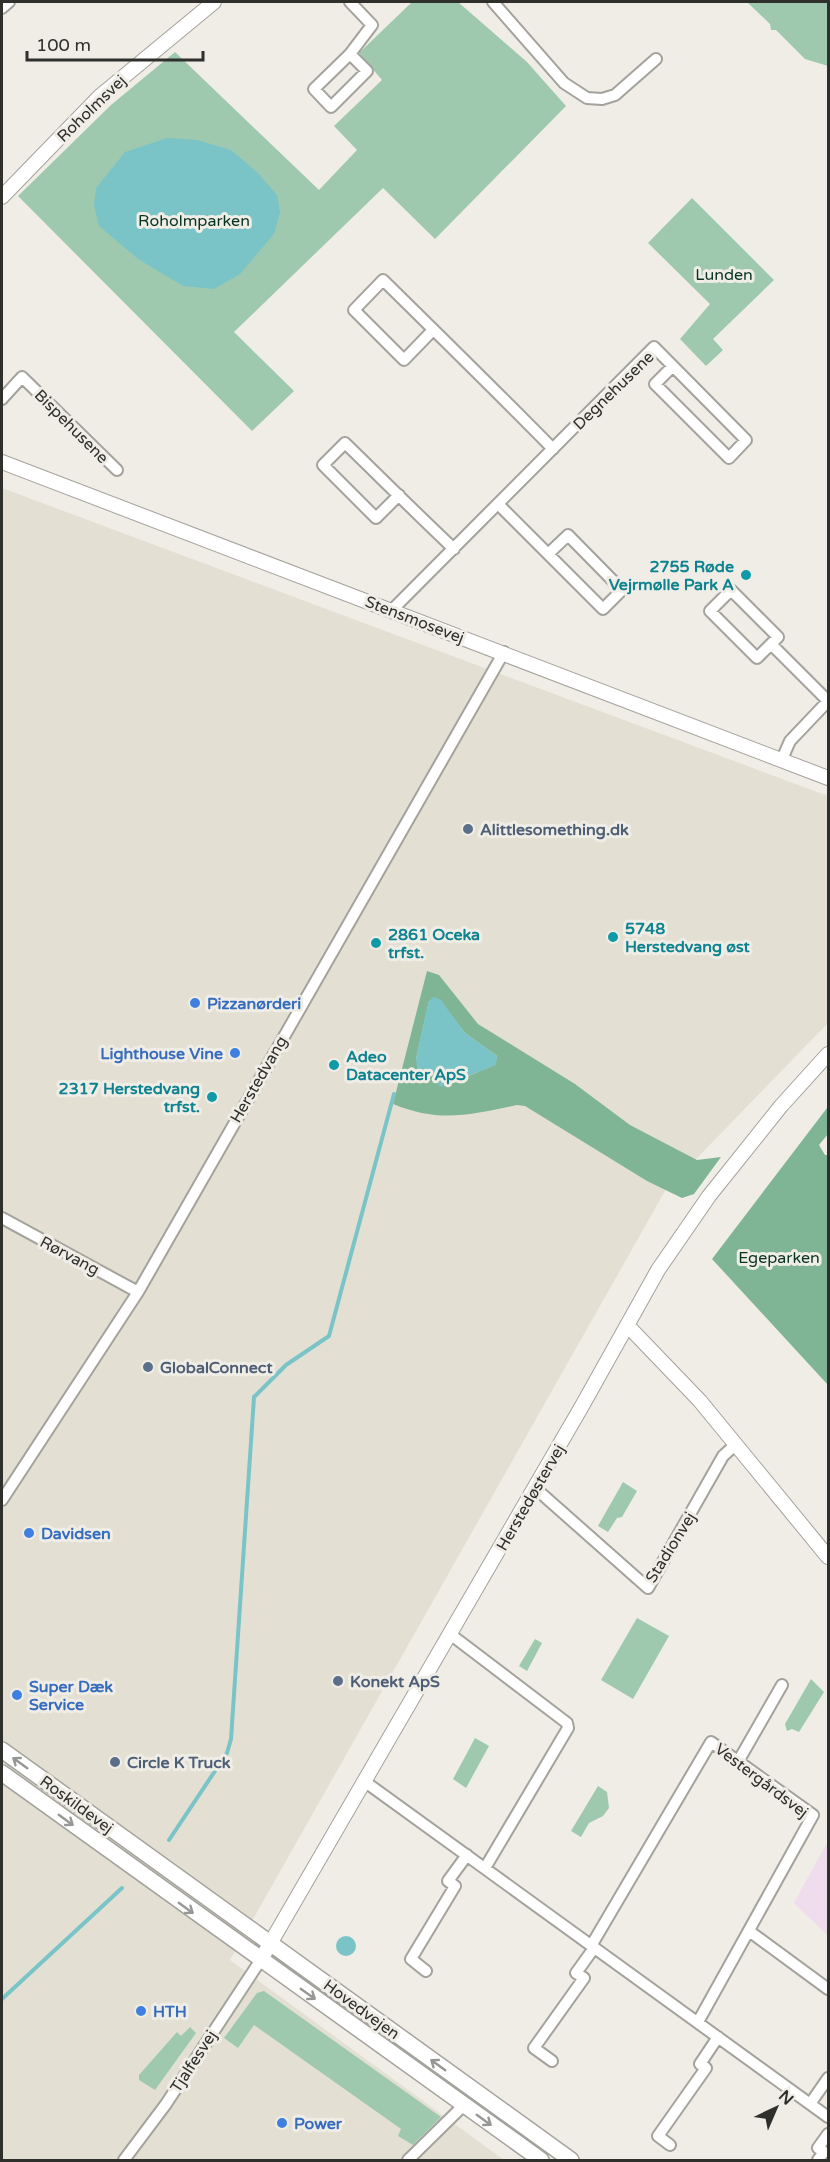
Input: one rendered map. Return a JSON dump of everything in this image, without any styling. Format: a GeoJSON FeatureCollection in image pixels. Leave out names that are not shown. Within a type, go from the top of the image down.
{"type":"FeatureCollection","features":[{"type":"Feature","properties":{"kind":"main road","name":"Roskildevej"},"geometry":{"type":"LineString","coordinates":[[2,1750],[153,1858]]}},
{"type":"Feature","properties":{"kind":"main road","name":"Roskildevej"},"geometry":{"type":"LineString","coordinates":[[2,1773],[139,1873]]}},
{"type":"Feature","properties":{"kind":"main road","name":"Hovedvejen"},"geometry":{"type":"LineString","coordinates":[[153,1858],[571,2160]]}},
{"type":"Feature","properties":{"kind":"main road","name":"Hovedvejen"},"geometry":{"type":"LineString","coordinates":[[139,1873],[541,2160]]}},
{"type":"Feature","properties":{"kind":"street"},"geometry":{"type":"LineString","coordinates":[[2,8],[9,2]]}},
{"type":"Feature","properties":{"kind":"street","name":"Roholmsvej"},"geometry":{"type":"LineString","coordinates":[[2,197],[99,97],[214,2]]}},
{"type":"Feature","properties":{"kind":"street"},"geometry":{"type":"LineString","coordinates":[[350,2],[372,24],[350,54],[314,89],[331,106],[367,71],[350,54]]}},
{"type":"Feature","properties":{"kind":"street"},"geometry":{"type":"LineString","coordinates":[[493,2],[564,83],[587,98],[602,99],[615,95],[656,59]]}},
{"type":"Feature","properties":{"kind":"street"},"geometry":{"type":"LineString","coordinates":[[434,330],[404,360],[354,310],[383,280],[434,330],[553,448]]}},
{"type":"Feature","properties":{"kind":"street","name":"Degnehusene"},"geometry":{"type":"LineString","coordinates":[[392,610],[654,347],[673,366],[746,440],[729,458],[655,384],[673,366]]}},
{"type":"Feature","properties":{"kind":"street","name":"Bispehusene"},"geometry":{"type":"LineString","coordinates":[[2,399],[22,377],[117,470]]}},
{"type":"Feature","properties":{"kind":"street"},"geometry":{"type":"LineString","coordinates":[[399,495],[376,518],[323,465],[345,443],[399,495],[454,549]]}},
{"type":"Feature","properties":{"kind":"street","name":"Stensmosevej"},"geometry":{"type":"LineString","coordinates":[[2,462],[504,652],[828,778]]}},
{"type":"Feature","properties":{"kind":"street"},"geometry":{"type":"LineString","coordinates":[[498,504],[548,554],[603,609],[622,590],[568,535],[548,554]]}},
{"type":"Feature","properties":{"kind":"street"},"geometry":{"type":"LineString","coordinates":[[731,590],[778,637],[771,644],[757,658],[710,611],[731,590]]}},
{"type":"Feature","properties":{"kind":"street"},"geometry":{"type":"LineString","coordinates":[[771,644],[828,701],[790,741],[782,759]]}},
{"type":"Feature","properties":{"kind":"street","name":"Herstedvang"},"geometry":{"type":"LineString","coordinates":[[2,1500],[138,1292],[504,652]]}},
{"type":"Feature","properties":{"kind":"street","name":"Herstedøstervej"},"geometry":{"type":"LineString","coordinates":[[260,1961],[450,1635],[658,1270],[709,1196],[782,1106],[828,1054]]}},
{"type":"Feature","properties":{"kind":"street","name":"Rørvang"},"geometry":{"type":"LineString","coordinates":[[2,1218],[138,1292]]}},
{"type":"Feature","properties":{"kind":"street"},"geometry":{"type":"LineString","coordinates":[[627,1325],[700,1401],[828,1557]]}},
{"type":"Feature","properties":{"kind":"street","name":"Stadionvej"},"geometry":{"type":"LineString","coordinates":[[534,1488],[648,1588],[723,1456],[735,1445]]}},
{"type":"Feature","properties":{"kind":"street"},"geometry":{"type":"LineString","coordinates":[[450,1635],[567,1723],[568,1728],[485,1868]]}},
{"type":"Feature","properties":{"kind":"street"},"geometry":{"type":"LineString","coordinates":[[739,1760],[782,1685]]}},
{"type":"Feature","properties":{"kind":"street","name":"Vestergårdsvej"},"geometry":{"type":"LineString","coordinates":[[552,2061],[534,2048],[584,1978],[576,1973],[711,1742],[813,1815],[698,2022]]}},
{"type":"Feature","properties":{"kind":"street"},"geometry":{"type":"LineString","coordinates":[[364,1781],[828,2117]]}},
{"type":"Feature","properties":{"kind":"street"},"geometry":{"type":"LineString","coordinates":[[426,1971],[411,1959],[455,1886],[448,1881],[467,1856]]}},
{"type":"Feature","properties":{"kind":"street"},"geometry":{"type":"LineString","coordinates":[[749,1931],[828,1989]]}},
{"type":"Feature","properties":{"kind":"street","name":"Tjalfesvej"},"geometry":{"type":"LineString","coordinates":[[124,2160],[166,2104],[260,1961]]}},
{"type":"Feature","properties":{"kind":"street"},"geometry":{"type":"LineString","coordinates":[[670,2145],[658,2136],[706,2068],[700,2064],[718,2037]]}},
{"type":"Feature","properties":{"kind":"street"},"geometry":{"type":"LineString","coordinates":[[810,2104],[828,2078]]}},
{"type":"Feature","properties":{"kind":"street"},"geometry":{"type":"LineString","coordinates":[[408,2160],[464,2105]]}},
{"type":"Feature","properties":{"kind":"street"},"geometry":{"type":"LineString","coordinates":[[818,2160],[824,2152],[818,2148],[828,2134]]}},
{"type":"Feature","properties":{"kind":"shaded area"},"geometry":{"type":"Polygon","coordinates":[[[2,488],[828,796],[828,1023],[665,1191],[230,1960],[504,2160],[2,2160],[2,488]]]}},
{"type":"Feature","properties":{"kind":"shaded area"},"geometry":{"type":"Polygon","coordinates":[[[828,1841],[828,1936],[794,1903],[828,1841]]]}},
{"type":"Feature","properties":{"kind":"green space","name":"Roholmparken"},"geometry":{"type":"Polygon","coordinates":[[[412,2],[458,2],[527,62],[566,106],[435,239],[383,188],[234,332],[294,391],[252,431],[18,196],[111,105],[175,52],[319,190],[357,150],[334,126],[382,80],[359,53],[412,2]]]}},
{"type":"Feature","properties":{"kind":"green space"},"geometry":{"type":"Polygon","coordinates":[[[747,2],[828,2],[828,66],[805,59],[776,30],[771,30],[770,24],[747,2]]]}},
{"type":"Feature","properties":{"kind":"green space","name":"Lunden"},"geometry":{"type":"Polygon","coordinates":[[[692,198],[774,280],[713,339],[723,350],[706,366],[680,339],[710,304],[648,243],[692,198]]]}},
{"type":"Feature","properties":{"kind":"green space"},"geometry":{"type":"Polygon","coordinates":[[[427,971],[439,975],[478,1024],[575,1084],[630,1125],[697,1160],[721,1157],[694,1194],[682,1198],[647,1181],[525,1106],[517,1105],[469,1114],[440,1115],[425,1114],[393,1104],[427,971]],[[429,1001],[416,1059],[422,1071],[445,1078],[444,1086],[495,1065],[497,1056],[465,1033],[448,1011],[429,1001]]]}},
{"type":"Feature","properties":{"kind":"green space","name":"Egeparken"},"geometry":{"type":"Polygon","coordinates":[[[827,1108],[828,1134],[819,1145],[825,1155],[828,1155],[828,1385],[712,1259],[827,1108]]]}},
{"type":"Feature","properties":{"kind":"green space"},"geometry":{"type":"Polygon","coordinates":[[[623,1482],[637,1491],[622,1517],[617,1518],[608,1532],[598,1526],[623,1482]]]}},
{"type":"Feature","properties":{"kind":"green space"},"geometry":{"type":"Polygon","coordinates":[[[637,1618],[669,1636],[633,1699],[601,1680],[637,1618]]]}},
{"type":"Feature","properties":{"kind":"green space"},"geometry":{"type":"Polygon","coordinates":[[[535,1639],[542,1643],[527,1671],[519,1666],[535,1639]]]}},
{"type":"Feature","properties":{"kind":"green space"},"geometry":{"type":"Polygon","coordinates":[[[811,1679],[824,1692],[799,1732],[792,1729],[787,1731],[785,1724],[811,1679]]]}},
{"type":"Feature","properties":{"kind":"green space"},"geometry":{"type":"Polygon","coordinates":[[[475,1738],[489,1746],[466,1788],[453,1779],[475,1738]]]}},
{"type":"Feature","properties":{"kind":"green space"},"geometry":{"type":"Polygon","coordinates":[[[598,1786],[607,1792],[609,1808],[603,1816],[589,1823],[581,1837],[571,1831],[598,1786]]]}},
{"type":"Feature","properties":{"kind":"green space"},"geometry":{"type":"Polygon","coordinates":[[[264,1991],[441,2117],[413,2145],[398,2136],[401,2129],[254,2025],[238,2048],[224,2038],[257,1993],[264,1991]]]}},
{"type":"Feature","properties":{"kind":"green space"},"geometry":{"type":"Polygon","coordinates":[[[190,2027],[196,2033],[155,2090],[139,2080],[139,2075],[177,2032],[181,2036],[190,2027]]]}},
{"type":"Feature","properties":{"kind":"water"},"geometry":{"type":"Polygon","coordinates":[[[167,138],[197,140],[231,150],[258,173],[277,195],[280,212],[274,234],[240,274],[214,289],[183,286],[138,259],[99,226],[94,205],[96,188],[125,152],[167,138]]]}},
{"type":"Feature","properties":{"kind":"water"},"geometry":{"type":"Polygon","coordinates":[[[434,997],[441,1000],[465,1033],[497,1056],[496,1065],[440,1087],[438,1083],[445,1078],[425,1073],[417,1068],[416,1059],[427,1008],[429,1001],[434,997]]]}},
{"type":"Feature","properties":{"kind":"water"},"geometry":{"type":"Polygon","coordinates":[[[342,1936],[350,1936],[356,1942],[356,1950],[350,1956],[342,1956],[336,1950],[336,1942],[342,1936]]]}},
{"type":"Feature","properties":{"kind":"waterway"},"geometry":{"type":"LineString","coordinates":[[169,1840],[227,1753],[231,1739],[254,1397],[286,1365],[329,1336],[394,1094]]}},
{"type":"Feature","properties":{"kind":"waterway"},"geometry":{"type":"LineString","coordinates":[[2,1999],[122,1888]]}},
{"type":"Feature","properties":{"kind":"place","name":"2755 Røde Vejrmølle Park A"},"geometry":{"type":"Point","coordinates":[746,575]}},
{"type":"Feature","properties":{"kind":"place","name":"Alittlesomething.dk"},"geometry":{"type":"Point","coordinates":[468,829]}},
{"type":"Feature","properties":{"kind":"place","name":"5748 Herstedvang øst"},"geometry":{"type":"Point","coordinates":[613,937]}},
{"type":"Feature","properties":{"kind":"place","name":"2861 Oceka trfst."},"geometry":{"type":"Point","coordinates":[376,943]}},
{"type":"Feature","properties":{"kind":"place","name":"Pizzanørderi"},"geometry":{"type":"Point","coordinates":[195,1003]}},
{"type":"Feature","properties":{"kind":"place","name":"Lighthouse Vine"},"geometry":{"type":"Point","coordinates":[235,1053]}},
{"type":"Feature","properties":{"kind":"place","name":"Adeo Datacenter ApS"},"geometry":{"type":"Point","coordinates":[334,1065]}},
{"type":"Feature","properties":{"kind":"place","name":"2317 Herstedvang trfst."},"geometry":{"type":"Point","coordinates":[212,1097]}},
{"type":"Feature","properties":{"kind":"place","name":"GlobalConnect"},"geometry":{"type":"Point","coordinates":[148,1367]}},
{"type":"Feature","properties":{"kind":"place","name":"Davidsen"},"geometry":{"type":"Point","coordinates":[29,1533]}},
{"type":"Feature","properties":{"kind":"place","name":"Konekt ApS"},"geometry":{"type":"Point","coordinates":[338,1681]}},
{"type":"Feature","properties":{"kind":"place","name":"Super Dæk Service"},"geometry":{"type":"Point","coordinates":[17,1695]}},
{"type":"Feature","properties":{"kind":"place","name":"Circle K Truck"},"geometry":{"type":"Point","coordinates":[115,1762]}},
{"type":"Feature","properties":{"kind":"place","name":"HTH"},"geometry":{"type":"Point","coordinates":[141,2011]}},
{"type":"Feature","properties":{"kind":"place","name":"Power"},"geometry":{"type":"Point","coordinates":[282,2123]}}]}
